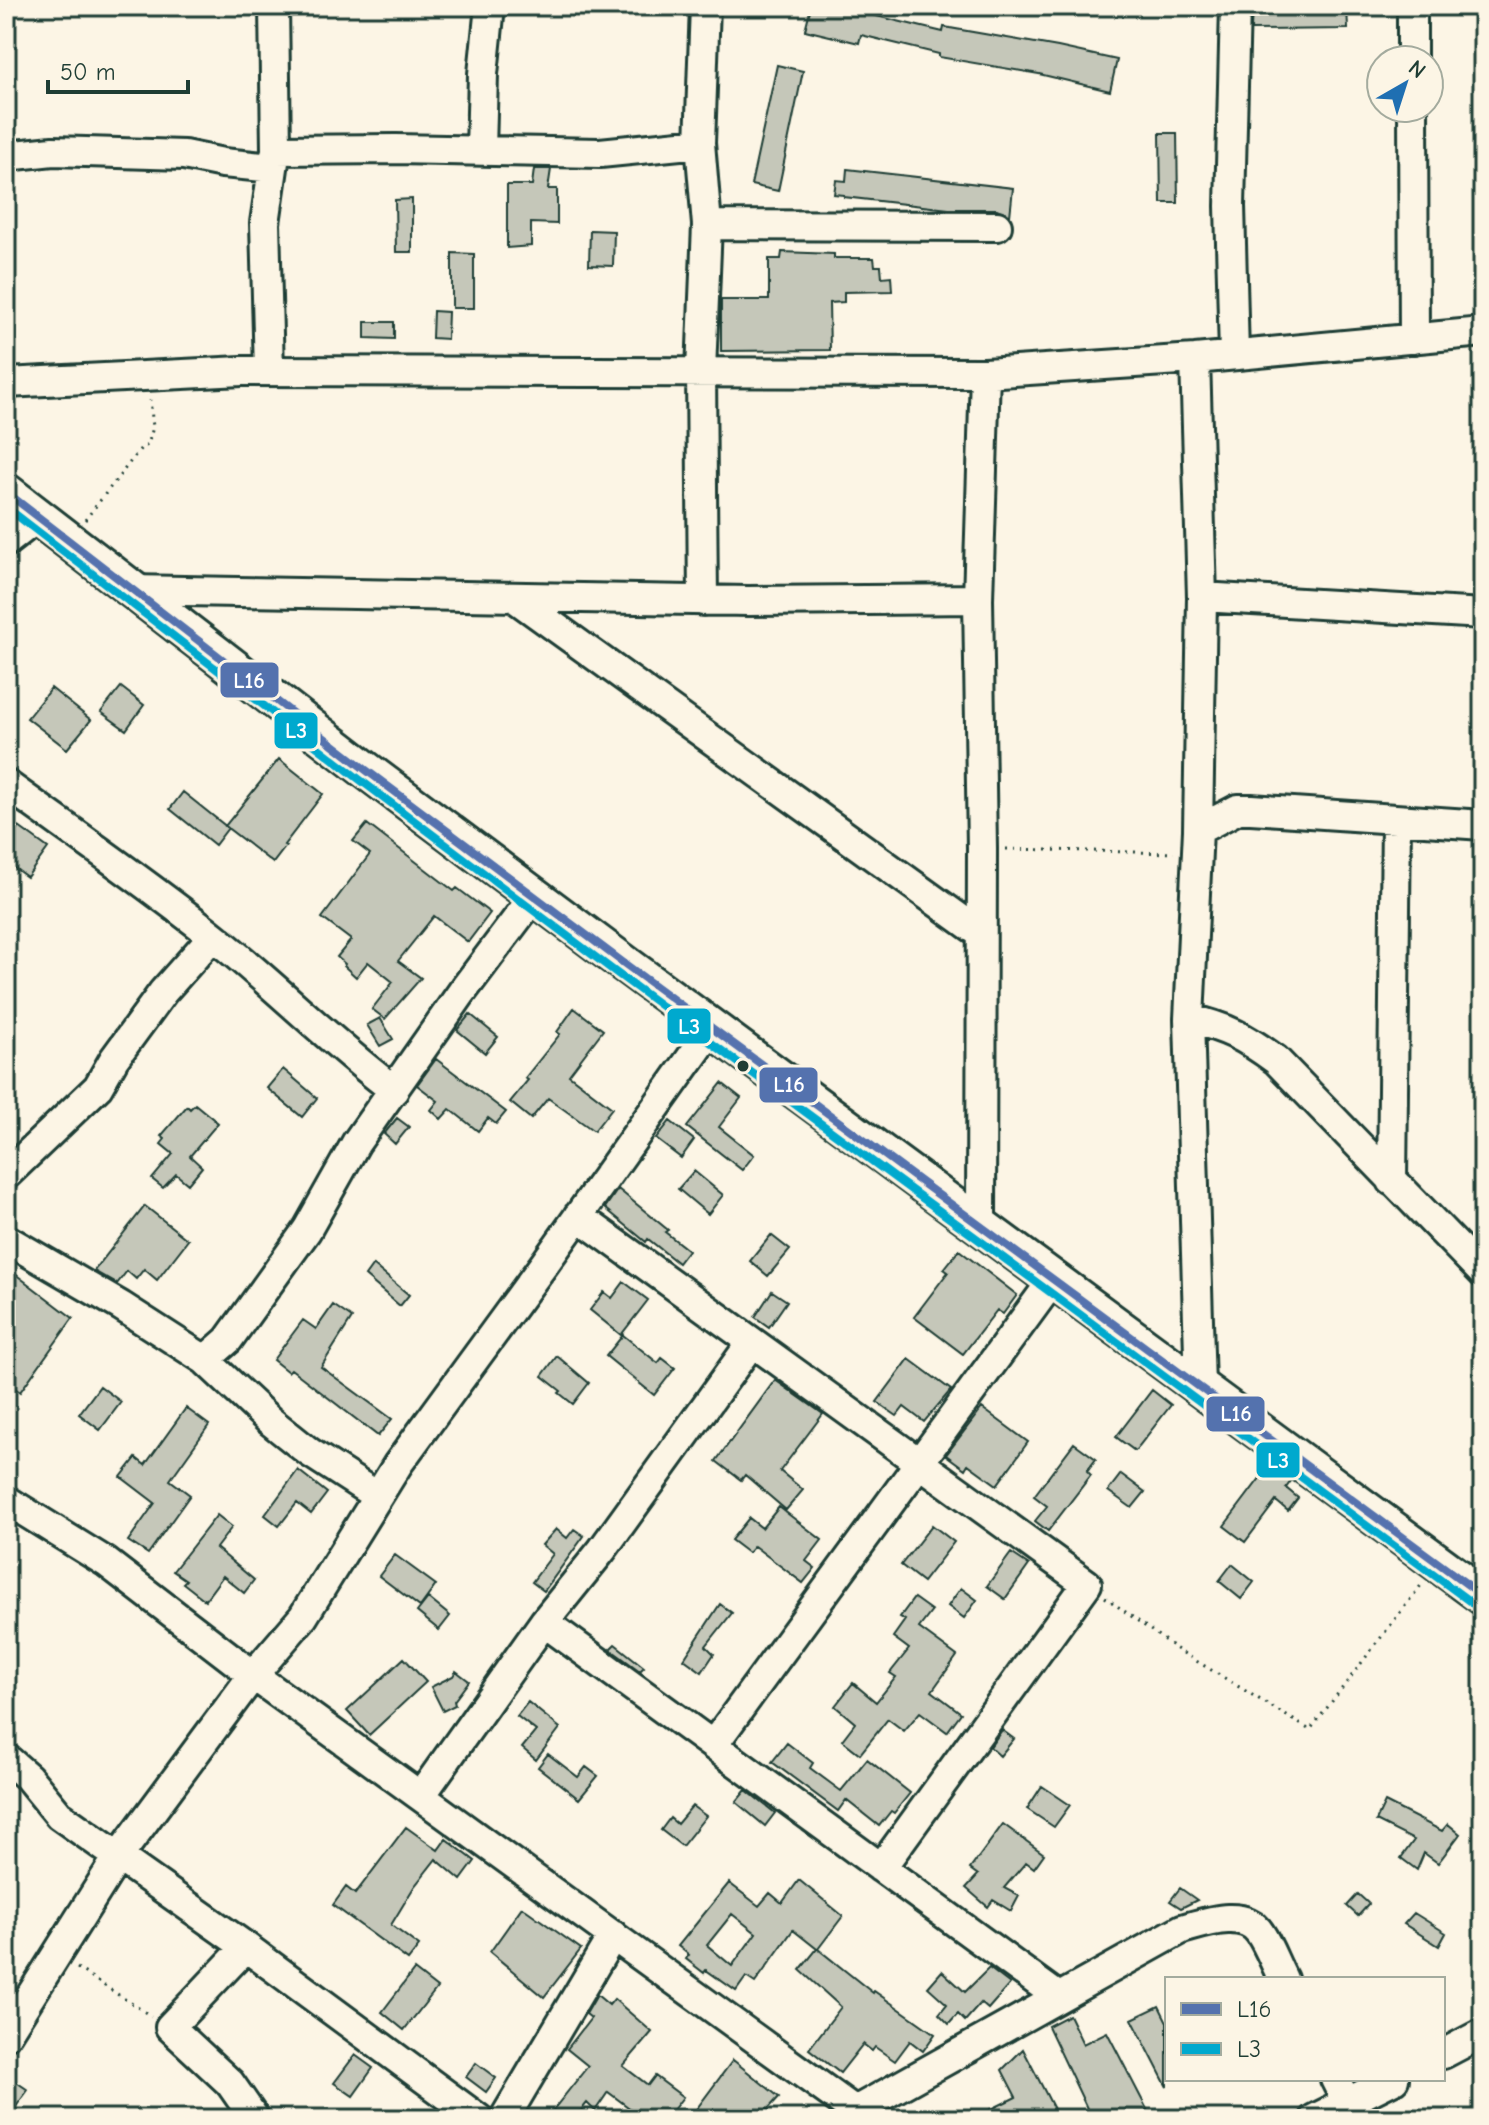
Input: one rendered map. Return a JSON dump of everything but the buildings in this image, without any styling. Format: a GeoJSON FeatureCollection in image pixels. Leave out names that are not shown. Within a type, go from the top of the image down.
{"type":"FeatureCollection","features":[{"type":"Feature","properties":{"kind":"main road"},"geometry":{"type":"LineString","coordinates":[[6,492],[130,590],[981,1229],[1483,1596]]}},
{"type":"Feature","properties":{"kind":"street"},"geometry":{"type":"LineString","coordinates":[[269,371],[265,223],[275,159],[274,6]]}},
{"type":"Feature","properties":{"kind":"street"},"geometry":{"type":"LineString","coordinates":[[481,150],[483,74],[490,6]]}},
{"type":"Feature","properties":{"kind":"street"},"geometry":{"type":"LineString","coordinates":[[703,601],[701,371],[707,225],[700,143],[705,6]]}},
{"type":"Feature","properties":{"kind":"street"},"geometry":{"type":"LineString","coordinates":[[1234,355],[1230,206],[1235,6]]}},
{"type":"Feature","properties":{"kind":"street"},"geometry":{"type":"LineString","coordinates":[[1412,6],[1412,44]]}},
{"type":"Feature","properties":{"kind":"street"},"geometry":{"type":"LineString","coordinates":[[1413,124],[1414,339]]}},
{"type":"Feature","properties":{"kind":"street"},"geometry":{"type":"LineString","coordinates":[[6,156],[53,151],[184,155],[213,161],[481,150],[600,153],[700,143]]}},
{"type":"Feature","properties":{"kind":"street"},"geometry":{"type":"LineString","coordinates":[[707,225],[997,226]]}},
{"type":"Feature","properties":{"kind":"street"},"geometry":{"type":"LineString","coordinates":[[6,383],[147,374],[269,371],[985,373],[1195,359],[1483,332]]}},
{"type":"Feature","properties":{"kind":"street"},"geometry":{"type":"LineString","coordinates":[[1195,359],[1202,597],[1197,842],[1189,1019],[1200,1387]]}},
{"type":"Feature","properties":{"kind":"street"},"geometry":{"type":"LineString","coordinates":[[981,1229],[982,848],[978,599],[985,373]]}},
{"type":"Feature","properties":{"kind":"street"},"geometry":{"type":"LineString","coordinates":[[6,542],[38,517]]}},
{"type":"Feature","properties":{"kind":"street"},"geometry":{"type":"LineString","coordinates":[[130,590],[703,601],[978,599]]}},
{"type":"Feature","properties":{"kind":"street"},"geometry":{"type":"LineString","coordinates":[[1202,597],[1483,614]]}},
{"type":"Feature","properties":{"kind":"street"},"geometry":{"type":"LineString","coordinates":[[515,598],[980,933]]}},
{"type":"Feature","properties":{"kind":"street"},"geometry":{"type":"LineString","coordinates":[[7,786],[52,815],[213,936],[394,1090]]}},
{"type":"Feature","properties":{"kind":"street"},"geometry":{"type":"LineString","coordinates":[[1197,842],[1238,809],[1278,809],[1483,825]]}},
{"type":"Feature","properties":{"kind":"street"},"geometry":{"type":"LineString","coordinates":[[1392,1181],[1396,820]]}},
{"type":"Feature","properties":{"kind":"street"},"geometry":{"type":"LineString","coordinates":[[205,1360],[228,1340],[307,1230],[356,1143],[462,992],[535,895]]}},
{"type":"Feature","properties":{"kind":"street"},"geometry":{"type":"LineString","coordinates":[[6,1175],[98,1087],[120,1050],[163,992],[213,936]]}},
{"type":"Feature","properties":{"kind":"street"},"geometry":{"type":"LineString","coordinates":[[1189,1019],[1220,1026],[1243,1036],[1276,1060],[1483,1273]]}},
{"type":"Feature","properties":{"kind":"street"},"geometry":{"type":"LineString","coordinates":[[6,2035],[118,1857],[253,1675],[303,1617],[377,1496],[713,1027]]}},
{"type":"Feature","properties":{"kind":"street"},"geometry":{"type":"LineString","coordinates":[[578,1216],[1087,1584],[881,1868]]}},
{"type":"Feature","properties":{"kind":"street"},"geometry":{"type":"LineString","coordinates":[[6,1239],[121,1306],[205,1360],[299,1444],[377,1496]]}},
{"type":"Feature","properties":{"kind":"street"},"geometry":{"type":"LineString","coordinates":[[713,1745],[1053,1280]]}},
{"type":"Feature","properties":{"kind":"street"},"geometry":{"type":"LineString","coordinates":[[422,1794],[544,1622],[602,1550],[752,1342]]}},
{"type":"Feature","properties":{"kind":"street"},"geometry":{"type":"LineString","coordinates":[[6,1500],[106,1562],[253,1675],[422,1794],[861,2115],[1057,1996],[1182,1929],[1216,1920],[1237,1919],[1260,1931],[1282,1977]]}},
{"type":"Feature","properties":{"kind":"street"},"geometry":{"type":"LineString","coordinates":[[544,1622],[1057,1996]]}},
{"type":"Feature","properties":{"kind":"street"},"geometry":{"type":"LineString","coordinates":[[6,1758],[28,1777],[59,1815],[246,1947],[479,2119]]}},
{"type":"Feature","properties":{"kind":"street"},"geometry":{"type":"LineString","coordinates":[[504,2119],[613,1935]]}},
{"type":"Feature","properties":{"kind":"street"},"geometry":{"type":"LineString","coordinates":[[246,1947],[170,2027],[230,2083],[255,2119]]}},
{"type":"Feature","properties":{"kind":"street"},"geometry":{"type":"LineString","coordinates":[[1445,2053],[1483,2033]]}},
{"type":"Feature","properties":{"kind":"street"},"geometry":{"type":"LineString","coordinates":[[1314,2119],[1341,2091],[1385,2081]]}},
{"type":"Feature","properties":{"kind":"path"},"geometry":{"type":"LineString","coordinates":[[67,541],[141,448],[148,445],[153,427],[147,374]]}},
{"type":"Feature","properties":{"kind":"path"},"geometry":{"type":"LineString","coordinates":[[982,848],[1197,842]]}},
{"type":"Feature","properties":{"kind":"path"},"geometry":{"type":"LineString","coordinates":[[1087,1584],[1175,1648],[1310,1730],[1439,1562]]}},
{"type":"Feature","properties":{"kind":"path"},"geometry":{"type":"LineString","coordinates":[[58,1955],[170,2027]]}},
{"type":"Feature","properties":{"kind":"shaded area"},"geometry":{"type":"Polygon","coordinates":[[[986,6],[1077,6],[1076,15],[986,6]]]}},
{"type":"Feature","properties":{"kind":"transit line","name":"L16"},"geometry":{"type":"LineString","coordinates":[[6,492],[366,770],[625,964],[1483,1596]]}},
{"type":"Feature","properties":{"kind":"transit line","name":"L3"},"geometry":{"type":"LineString","coordinates":[[6,507],[618,974],[1476,1606]]}}]}
